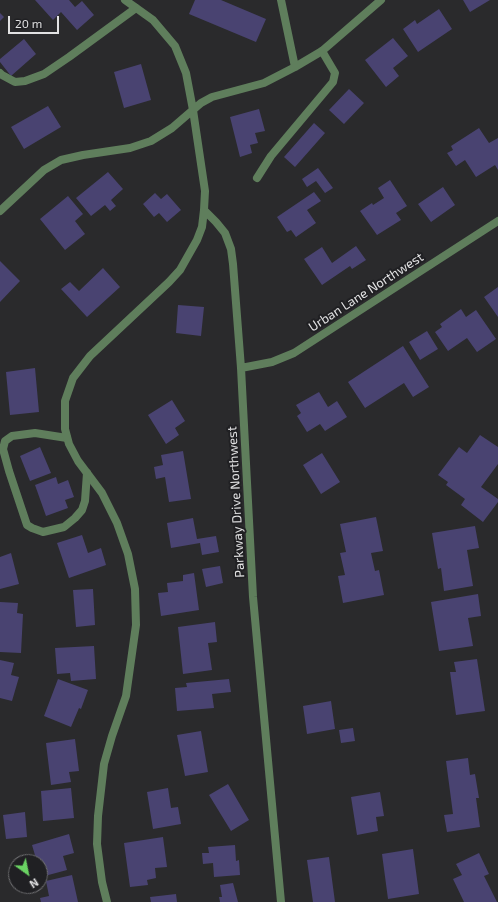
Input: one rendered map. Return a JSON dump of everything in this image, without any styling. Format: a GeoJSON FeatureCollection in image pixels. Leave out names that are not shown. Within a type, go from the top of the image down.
{"type":"FeatureCollection","features":[{"type":"Feature","properties":{"kind":"street"},"geometry":{"type":"LineString","coordinates":[[107,902],[102,882],[97,844],[98,816],[104,764],[126,696],[130,672],[136,625],[135,589],[128,554],[117,523],[102,493],[78,462],[69,444],[65,429],[65,401],[73,378],[90,356],[180,270],[197,240],[202,227],[205,191],[186,73],[175,46],[153,20],[125,0]]}},
{"type":"Feature","properties":{"kind":"street"},"geometry":{"type":"LineString","coordinates":[[281,0],[295,67]]}},
{"type":"Feature","properties":{"kind":"street"},"geometry":{"type":"LineString","coordinates":[[0,211],[44,170],[61,160],[130,148],[151,141],[172,128],[201,103],[212,97],[264,83],[295,67],[322,51],[381,0]]}},
{"type":"Feature","properties":{"kind":"street"},"geometry":{"type":"LineString","coordinates":[[0,72],[2,75],[15,82],[25,81],[44,74],[136,8]]}},
{"type":"Feature","properties":{"kind":"street"},"geometry":{"type":"LineString","coordinates":[[257,178],[271,156],[333,82],[335,73],[322,51]]}},
{"type":"Feature","properties":{"kind":"street","name":"Parkway Drive Northwest"},"geometry":{"type":"LineString","coordinates":[[204,210],[225,233],[231,248],[233,264],[241,368],[253,596],[281,902]]}},
{"type":"Feature","properties":{"kind":"street","name":"Urban Lane Northwest"},"geometry":{"type":"LineString","coordinates":[[241,368],[272,362],[294,353],[498,221]]}},
{"type":"Feature","properties":{"kind":"street"},"geometry":{"type":"LineString","coordinates":[[67,438],[35,433],[12,436],[5,441],[3,448],[9,471],[27,525],[43,532],[64,527],[75,518],[82,510],[85,501],[87,474]]}},
{"type":"Feature","properties":{"kind":"building"},"geometry":{"type":"Polygon","coordinates":[[[35,0],[69,0],[75,7],[82,1],[94,15],[77,30],[61,12],[53,20],[35,0]]]}},
{"type":"Feature","properties":{"kind":"building"},"geometry":{"type":"Polygon","coordinates":[[[195,0],[221,0],[266,19],[256,42],[189,14],[195,0]]]}},
{"type":"Feature","properties":{"kind":"building"},"geometry":{"type":"Polygon","coordinates":[[[463,0],[490,0],[470,12],[463,0]]]}},
{"type":"Feature","properties":{"kind":"building"},"geometry":{"type":"Polygon","coordinates":[[[439,9],[452,29],[418,52],[403,29],[415,20],[417,24],[439,9]]]}},
{"type":"Feature","properties":{"kind":"building"},"geometry":{"type":"Polygon","coordinates":[[[0,13],[4,17],[0,21],[0,13]]]}},
{"type":"Feature","properties":{"kind":"building"},"geometry":{"type":"Polygon","coordinates":[[[393,38],[408,56],[393,68],[399,76],[386,87],[365,60],[393,38]]]}},
{"type":"Feature","properties":{"kind":"building"},"geometry":{"type":"Polygon","coordinates":[[[24,39],[36,54],[11,76],[0,62],[0,59],[24,39]]]}},
{"type":"Feature","properties":{"kind":"building"},"geometry":{"type":"Polygon","coordinates":[[[141,64],[151,100],[124,108],[114,72],[141,64]]]}},
{"type":"Feature","properties":{"kind":"building"},"geometry":{"type":"Polygon","coordinates":[[[349,89],[364,103],[344,124],[329,110],[349,89]]]}},
{"type":"Feature","properties":{"kind":"building"},"geometry":{"type":"Polygon","coordinates":[[[48,106],[61,127],[24,149],[11,127],[48,106]]]}},
{"type":"Feature","properties":{"kind":"building"},"geometry":{"type":"Polygon","coordinates":[[[259,109],[265,131],[255,133],[258,143],[250,145],[252,153],[240,157],[230,117],[259,109]]]}},
{"type":"Feature","properties":{"kind":"building"},"geometry":{"type":"Polygon","coordinates":[[[314,123],[325,133],[295,167],[284,157],[314,123]]]}},
{"type":"Feature","properties":{"kind":"building"},"geometry":{"type":"Polygon","coordinates":[[[479,128],[489,143],[498,138],[498,170],[495,165],[476,177],[465,160],[456,166],[447,153],[453,150],[451,146],[479,128]]]}},
{"type":"Feature","properties":{"kind":"building"},"geometry":{"type":"Polygon","coordinates":[[[318,168],[333,188],[325,193],[316,181],[307,187],[302,179],[318,168]]]}},
{"type":"Feature","properties":{"kind":"building"},"geometry":{"type":"Polygon","coordinates":[[[108,172],[123,189],[111,200],[116,206],[110,211],[105,205],[91,216],[76,198],[108,172]]]}},
{"type":"Feature","properties":{"kind":"building"},"geometry":{"type":"Polygon","coordinates":[[[390,180],[407,206],[396,213],[401,220],[377,235],[360,211],[372,203],[373,205],[384,198],[378,188],[390,180]]]}},
{"type":"Feature","properties":{"kind":"building"},"geometry":{"type":"Polygon","coordinates":[[[443,187],[455,205],[431,222],[418,204],[443,187]]]}},
{"type":"Feature","properties":{"kind":"building"},"geometry":{"type":"Polygon","coordinates":[[[314,192],[321,201],[307,210],[316,223],[296,237],[291,230],[287,232],[277,217],[314,192]]]}},
{"type":"Feature","properties":{"kind":"building"},"geometry":{"type":"Polygon","coordinates":[[[155,193],[161,199],[167,194],[181,210],[167,222],[159,213],[154,217],[143,204],[155,193]]]}},
{"type":"Feature","properties":{"kind":"building"},"geometry":{"type":"Polygon","coordinates":[[[68,196],[83,214],[75,221],[85,234],[65,250],[40,219],[68,196]]]}},
{"type":"Feature","properties":{"kind":"building"},"geometry":{"type":"Polygon","coordinates":[[[356,246],[366,260],[352,269],[350,266],[322,285],[304,259],[322,247],[332,263],[356,246]]]}},
{"type":"Feature","properties":{"kind":"building"},"geometry":{"type":"Polygon","coordinates":[[[0,261],[20,281],[0,302],[0,261]]]}},
{"type":"Feature","properties":{"kind":"building"},"geometry":{"type":"Polygon","coordinates":[[[103,268],[120,287],[87,317],[61,289],[70,282],[79,291],[103,268]]]}},
{"type":"Feature","properties":{"kind":"building"},"geometry":{"type":"Polygon","coordinates":[[[498,287],[498,317],[484,297],[498,287]]]}},
{"type":"Feature","properties":{"kind":"building"},"geometry":{"type":"Polygon","coordinates":[[[178,305],[204,307],[201,336],[176,333],[178,305]]]}},
{"type":"Feature","properties":{"kind":"building"},"geometry":{"type":"Polygon","coordinates":[[[461,309],[466,317],[476,310],[496,339],[477,352],[467,338],[448,351],[435,332],[442,327],[440,324],[461,309]]]}},
{"type":"Feature","properties":{"kind":"building"},"geometry":{"type":"Polygon","coordinates":[[[427,331],[438,349],[420,360],[409,342],[427,331]]]}},
{"type":"Feature","properties":{"kind":"building"},"geometry":{"type":"Polygon","coordinates":[[[403,346],[429,387],[413,397],[404,383],[365,408],[348,382],[403,346]]]}},
{"type":"Feature","properties":{"kind":"building"},"geometry":{"type":"Polygon","coordinates":[[[35,368],[39,412],[10,415],[6,372],[35,368]]]}},
{"type":"Feature","properties":{"kind":"building"},"geometry":{"type":"Polygon","coordinates":[[[319,392],[328,407],[337,401],[347,417],[325,431],[320,424],[307,432],[297,416],[301,413],[296,405],[319,392]]]}},
{"type":"Feature","properties":{"kind":"building"},"geometry":{"type":"Polygon","coordinates":[[[172,400],[185,421],[175,428],[179,435],[166,444],[148,415],[172,400]]]}},
{"type":"Feature","properties":{"kind":"building"},"geometry":{"type":"Polygon","coordinates":[[[480,435],[498,447],[498,464],[481,487],[498,499],[498,502],[483,522],[461,505],[465,499],[446,485],[448,482],[438,475],[459,447],[467,453],[480,435]]]}},
{"type":"Feature","properties":{"kind":"building"},"geometry":{"type":"Polygon","coordinates":[[[40,447],[51,473],[30,481],[20,456],[40,447]]]}},
{"type":"Feature","properties":{"kind":"building"},"geometry":{"type":"Polygon","coordinates":[[[183,451],[191,499],[169,502],[165,477],[156,479],[154,467],[163,465],[161,455],[183,451]]]}},
{"type":"Feature","properties":{"kind":"building"},"geometry":{"type":"Polygon","coordinates":[[[322,453],[340,482],[321,494],[303,465],[322,453]]]}},
{"type":"Feature","properties":{"kind":"building"},"geometry":{"type":"Polygon","coordinates":[[[56,477],[58,484],[68,480],[74,497],[65,500],[68,508],[46,516],[35,485],[56,477]]]}},
{"type":"Feature","properties":{"kind":"building"},"geometry":{"type":"Polygon","coordinates":[[[376,517],[383,551],[371,553],[375,571],[379,570],[384,595],[343,603],[338,576],[345,575],[340,553],[346,552],[340,524],[376,517]]]}},
{"type":"Feature","properties":{"kind":"building"},"geometry":{"type":"Polygon","coordinates":[[[193,518],[197,539],[216,536],[219,552],[202,555],[200,543],[171,548],[167,523],[193,518]]]}},
{"type":"Feature","properties":{"kind":"building"},"geometry":{"type":"Polygon","coordinates":[[[475,526],[479,548],[467,550],[473,586],[444,591],[441,568],[438,569],[432,533],[475,526]]]}},
{"type":"Feature","properties":{"kind":"building"},"geometry":{"type":"Polygon","coordinates":[[[82,535],[88,553],[101,548],[106,565],[69,578],[57,543],[82,535]]]}},
{"type":"Feature","properties":{"kind":"building"},"geometry":{"type":"Polygon","coordinates":[[[11,553],[19,584],[0,589],[0,557],[11,553]]]}},
{"type":"Feature","properties":{"kind":"building"},"geometry":{"type":"Polygon","coordinates":[[[220,566],[223,583],[206,587],[202,569],[220,566]]]}},
{"type":"Feature","properties":{"kind":"building"},"geometry":{"type":"Polygon","coordinates":[[[194,573],[199,610],[161,616],[158,593],[168,592],[167,583],[183,581],[183,575],[194,573]]]}},
{"type":"Feature","properties":{"kind":"building"},"geometry":{"type":"Polygon","coordinates":[[[93,589],[95,625],[76,627],[73,590],[93,589]]]}},
{"type":"Feature","properties":{"kind":"building"},"geometry":{"type":"Polygon","coordinates":[[[478,594],[481,616],[468,618],[473,646],[439,651],[431,602],[478,594]]]}},
{"type":"Feature","properties":{"kind":"building"},"geometry":{"type":"Polygon","coordinates":[[[0,602],[18,603],[17,613],[23,614],[21,653],[0,652],[0,602]]]}},
{"type":"Feature","properties":{"kind":"building"},"geometry":{"type":"Polygon","coordinates":[[[215,622],[217,642],[208,643],[212,670],[183,674],[178,627],[215,622]]]}},
{"type":"Feature","properties":{"kind":"building"},"geometry":{"type":"Polygon","coordinates":[[[94,646],[96,679],[71,681],[70,673],[57,674],[55,648],[94,646]]]}},
{"type":"Feature","properties":{"kind":"building"},"geometry":{"type":"Polygon","coordinates":[[[477,659],[485,711],[456,715],[450,672],[456,672],[454,662],[477,659]]]}},
{"type":"Feature","properties":{"kind":"building"},"geometry":{"type":"Polygon","coordinates":[[[0,660],[14,663],[11,675],[19,677],[12,701],[0,698],[0,660]]]}},
{"type":"Feature","properties":{"kind":"building"},"geometry":{"type":"Polygon","coordinates":[[[58,679],[88,690],[81,709],[79,708],[71,727],[44,716],[58,679]]]}},
{"type":"Feature","properties":{"kind":"building"},"geometry":{"type":"Polygon","coordinates":[[[229,679],[231,692],[212,694],[214,708],[177,711],[175,688],[187,687],[186,683],[229,679]]]}},
{"type":"Feature","properties":{"kind":"building"},"geometry":{"type":"Polygon","coordinates":[[[331,701],[335,729],[307,734],[303,706],[331,701]]]}},
{"type":"Feature","properties":{"kind":"building"},"geometry":{"type":"Polygon","coordinates":[[[353,728],[355,741],[341,743],[339,730],[353,728]]]}},
{"type":"Feature","properties":{"kind":"building"},"geometry":{"type":"Polygon","coordinates":[[[201,731],[208,772],[185,776],[177,735],[201,731]]]}},
{"type":"Feature","properties":{"kind":"building"},"geometry":{"type":"Polygon","coordinates":[[[75,739],[79,771],[69,772],[71,782],[51,785],[46,743],[75,739]]]}},
{"type":"Feature","properties":{"kind":"building"},"geometry":{"type":"Polygon","coordinates":[[[468,758],[470,775],[475,774],[479,798],[476,798],[480,827],[447,832],[444,815],[453,814],[446,761],[468,758]]]}},
{"type":"Feature","properties":{"kind":"building"},"geometry":{"type":"Polygon","coordinates":[[[228,784],[249,820],[231,831],[209,795],[228,784]]]}},
{"type":"Feature","properties":{"kind":"building"},"geometry":{"type":"Polygon","coordinates":[[[71,788],[74,818],[43,821],[41,791],[71,788]]]}},
{"type":"Feature","properties":{"kind":"building"},"geometry":{"type":"Polygon","coordinates":[[[168,788],[171,808],[178,807],[181,824],[153,829],[147,792],[168,788]]]}},
{"type":"Feature","properties":{"kind":"building"},"geometry":{"type":"Polygon","coordinates":[[[380,792],[384,816],[376,817],[378,831],[357,835],[351,797],[380,792]]]}},
{"type":"Feature","properties":{"kind":"building"},"geometry":{"type":"Polygon","coordinates":[[[25,812],[27,837],[6,839],[3,815],[25,812]]]}},
{"type":"Feature","properties":{"kind":"building"},"geometry":{"type":"Polygon","coordinates":[[[69,834],[74,853],[63,856],[67,870],[48,875],[48,854],[35,854],[32,845],[69,834]]]}},
{"type":"Feature","properties":{"kind":"building"},"geometry":{"type":"Polygon","coordinates":[[[163,837],[167,867],[155,868],[156,878],[147,880],[148,885],[130,887],[124,843],[163,837]]]}},
{"type":"Feature","properties":{"kind":"building"},"geometry":{"type":"Polygon","coordinates":[[[235,845],[236,861],[239,860],[240,875],[214,877],[213,863],[203,864],[202,853],[209,853],[208,847],[235,845]]]}},
{"type":"Feature","properties":{"kind":"building"},"geometry":{"type":"Polygon","coordinates":[[[413,849],[419,894],[388,899],[382,854],[413,849]]]}},
{"type":"Feature","properties":{"kind":"building"},"geometry":{"type":"Polygon","coordinates":[[[479,853],[489,874],[484,876],[497,902],[464,902],[453,879],[462,875],[456,864],[479,853]]]}},
{"type":"Feature","properties":{"kind":"building"},"geometry":{"type":"Polygon","coordinates":[[[329,857],[335,902],[313,902],[307,860],[329,857]]]}},
{"type":"Feature","properties":{"kind":"building"},"geometry":{"type":"Polygon","coordinates":[[[72,875],[78,902],[41,902],[40,898],[49,896],[48,881],[72,875]]]}},
{"type":"Feature","properties":{"kind":"building"},"geometry":{"type":"Polygon","coordinates":[[[233,883],[238,902],[220,902],[219,897],[222,897],[220,885],[233,883]]]}},
{"type":"Feature","properties":{"kind":"building"},"geometry":{"type":"Polygon","coordinates":[[[176,894],[177,902],[151,902],[150,897],[176,894]]]}}]}
